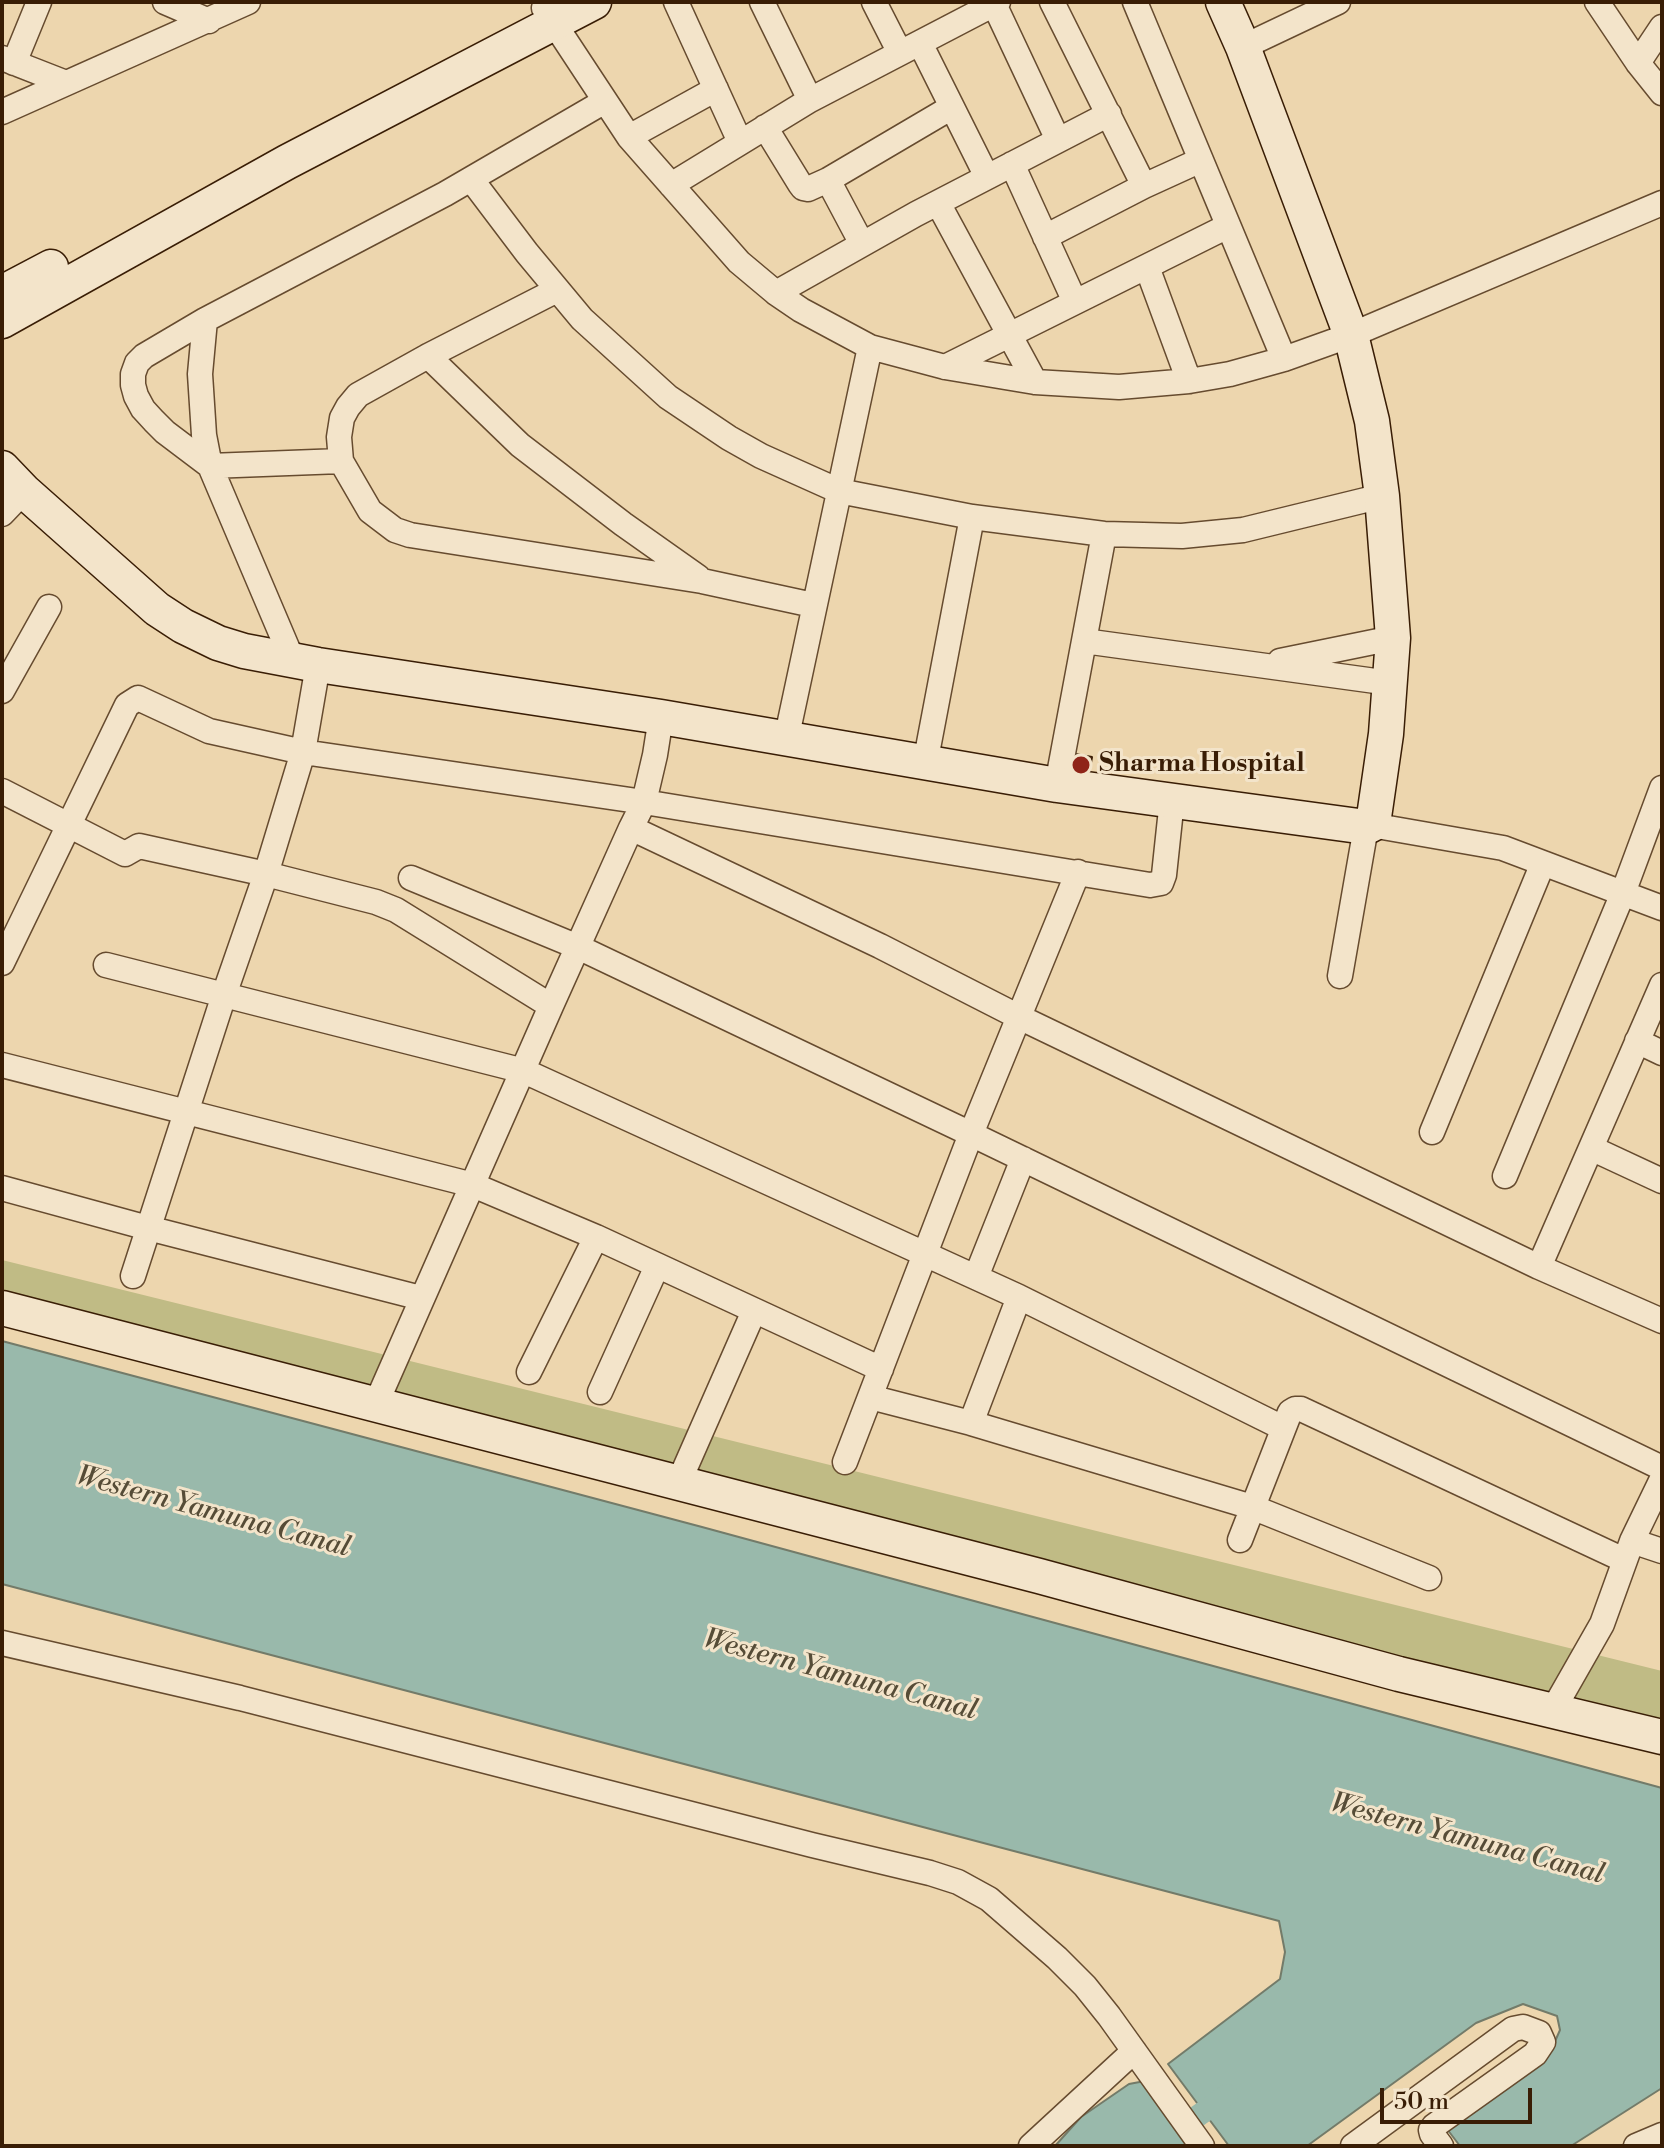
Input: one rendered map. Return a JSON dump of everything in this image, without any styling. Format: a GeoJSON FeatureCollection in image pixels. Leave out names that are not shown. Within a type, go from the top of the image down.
{"type":"FeatureCollection","features":[{"type":"Feature","properties":{"kind":"street"},"geometry":{"type":"LineString","coordinates":[[39,2],[8,60],[66,83]]}},
{"type":"Feature","properties":{"kind":"street"},"geometry":{"type":"LineString","coordinates":[[2,112],[248,2]]}},
{"type":"Feature","properties":{"kind":"street"},"geometry":{"type":"LineString","coordinates":[[2,293],[551,11],[594,2]]}},
{"type":"Feature","properties":{"kind":"street"},"geometry":{"type":"LineString","coordinates":[[676,2],[740,142]]}},
{"type":"Feature","properties":{"kind":"street"},"geometry":{"type":"LineString","coordinates":[[762,2],[810,100]]}},
{"type":"Feature","properties":{"kind":"street"},"geometry":{"type":"LineString","coordinates":[[874,2],[952,107],[987,177]]}},
{"type":"Feature","properties":{"kind":"street"},"geometry":{"type":"LineString","coordinates":[[1052,2],[1144,186]]}},
{"type":"Feature","properties":{"kind":"street"},"geometry":{"type":"LineString","coordinates":[[1135,2],[1284,359]]}},
{"type":"Feature","properties":{"kind":"street"},"geometry":{"type":"LineString","coordinates":[[1223,2],[1243,47],[1351,335],[1372,421],[1382,496],[1393,638],[1386,734],[1374,817],[1368,826],[1340,976]]}},
{"type":"Feature","properties":{"kind":"street"},"geometry":{"type":"LineString","coordinates":[[1243,47],[1338,2]]}},
{"type":"Feature","properties":{"kind":"street"},"geometry":{"type":"LineString","coordinates":[[1597,2],[1662,93]]}},
{"type":"Feature","properties":{"kind":"street"},"geometry":{"type":"LineString","coordinates":[[171,3],[209,21]]}},
{"type":"Feature","properties":{"kind":"street"},"geometry":{"type":"LineString","coordinates":[[671,185],[810,100],[910,48],[967,9],[996,3],[1058,140]]}},
{"type":"Feature","properties":{"kind":"street"},"geometry":{"type":"LineString","coordinates":[[551,11],[629,137],[739,262],[801,310],[870,347],[945,367],[1035,382],[1119,387],[1230,374],[1351,335],[1662,203]]}},
{"type":"Feature","properties":{"kind":"street"},"geometry":{"type":"LineString","coordinates":[[2,321],[551,11]]}},
{"type":"Feature","properties":{"kind":"street"},"geometry":{"type":"LineString","coordinates":[[1638,63],[1662,27]]}},
{"type":"Feature","properties":{"kind":"street"},"geometry":{"type":"LineString","coordinates":[[629,137],[716,89]]}},
{"type":"Feature","properties":{"kind":"street"},"geometry":{"type":"LineString","coordinates":[[341,461],[210,466],[165,432],[143,409],[133,385],[137,363],[205,320],[471,179],[605,101]]}},
{"type":"Feature","properties":{"kind":"street"},"geometry":{"type":"LineString","coordinates":[[765,127],[803,188],[808,189],[952,107]]}},
{"type":"Feature","properties":{"kind":"street"},"geometry":{"type":"LineString","coordinates":[[776,293],[938,203],[1109,114]]}},
{"type":"Feature","properties":{"kind":"street"},"geometry":{"type":"LineString","coordinates":[[1045,237],[1201,160]]}},
{"type":"Feature","properties":{"kind":"street"},"geometry":{"type":"LineString","coordinates":[[1012,164],[1075,302]]}},
{"type":"Feature","properties":{"kind":"street"},"geometry":{"type":"LineString","coordinates":[[471,179],[582,319],[668,397],[750,450],[839,491],[972,517],[1104,534],[1182,536],[1243,530],[1382,496]]}},
{"type":"Feature","properties":{"kind":"street"},"geometry":{"type":"LineString","coordinates":[[828,180],[862,244]]}},
{"type":"Feature","properties":{"kind":"street"},"geometry":{"type":"LineString","coordinates":[[938,203],[1035,382]]}},
{"type":"Feature","properties":{"kind":"street"},"geometry":{"type":"LineString","coordinates":[[945,367],[1228,226]]}},
{"type":"Feature","properties":{"kind":"street"},"geometry":{"type":"LineString","coordinates":[[1147,267],[1189,381]]}},
{"type":"Feature","properties":{"kind":"street"},"geometry":{"type":"LineString","coordinates":[[557,290],[358,395],[342,418],[339,437],[341,461],[370,511],[395,530],[410,535],[702,581],[813,605]]}},
{"type":"Feature","properties":{"kind":"street"},"geometry":{"type":"LineString","coordinates":[[133,1276],[266,874],[303,752],[305,662],[210,466],[204,435],[200,374],[205,320]]}},
{"type":"Feature","properties":{"kind":"street"},"geometry":{"type":"LineString","coordinates":[[786,740],[870,347]]}},
{"type":"Feature","properties":{"kind":"street"},"geometry":{"type":"LineString","coordinates":[[428,356],[520,445],[702,581]]}},
{"type":"Feature","properties":{"kind":"street"},"geometry":{"type":"LineString","coordinates":[[9,491],[157,609],[218,643],[244,651],[661,717],[1057,785],[1368,826],[1503,848],[1662,908]]}},
{"type":"Feature","properties":{"kind":"street"},"geometry":{"type":"LineString","coordinates":[[925,764],[972,517]]}},
{"type":"Feature","properties":{"kind":"street"},"geometry":{"type":"LineString","coordinates":[[1057,785],[1104,534]]}},
{"type":"Feature","properties":{"kind":"street"},"geometry":{"type":"LineString","coordinates":[[3,686],[49,607]]}},
{"type":"Feature","properties":{"kind":"street"},"geometry":{"type":"LineString","coordinates":[[1262,665],[1393,638]]}},
{"type":"Feature","properties":{"kind":"street"},"geometry":{"type":"LineString","coordinates":[[1084,641],[1390,683]]}},
{"type":"Feature","properties":{"kind":"street"},"geometry":{"type":"LineString","coordinates":[[2,963],[127,705],[138,698],[209,731],[303,752],[644,802],[1150,885],[1161,883],[1164,875],[1172,800]]}},
{"type":"Feature","properties":{"kind":"street"},"geometry":{"type":"LineString","coordinates":[[375,1406],[644,802],[661,717]]}},
{"type":"Feature","properties":{"kind":"street"},"geometry":{"type":"LineString","coordinates":[[1505,1176],[1623,893],[1662,788]]}},
{"type":"Feature","properties":{"kind":"street"},"geometry":{"type":"LineString","coordinates":[[2,791],[125,854],[139,846],[266,874],[362,898],[396,910],[551,1006]]}},
{"type":"Feature","properties":{"kind":"street"},"geometry":{"type":"LineString","coordinates":[[631,828],[1539,1267],[1662,1321]]}},
{"type":"Feature","properties":{"kind":"street"},"geometry":{"type":"LineString","coordinates":[[1432,1132],[1543,863]]}},
{"type":"Feature","properties":{"kind":"street"},"geometry":{"type":"LineString","coordinates":[[845,1462],[971,1134],[1078,872]]}},
{"type":"Feature","properties":{"kind":"street"},"geometry":{"type":"LineString","coordinates":[[411,878],[578,947],[1662,1468]]}},
{"type":"Feature","properties":{"kind":"street"},"geometry":{"type":"LineString","coordinates":[[106,965],[524,1071],[926,1253],[1283,1428]]}},
{"type":"Feature","properties":{"kind":"street"},"geometry":{"type":"LineString","coordinates":[[1539,1267],[1662,985]]}},
{"type":"Feature","properties":{"kind":"street"},"geometry":{"type":"LineString","coordinates":[[1637,1041],[1662,1053]]}},
{"type":"Feature","properties":{"kind":"street"},"geometry":{"type":"LineString","coordinates":[[2,1065],[473,1185],[596,1237],[881,1369]]}},
{"type":"Feature","properties":{"kind":"street"},"geometry":{"type":"LineString","coordinates":[[1591,1148],[1662,1181]]}},
{"type":"Feature","properties":{"kind":"street"},"geometry":{"type":"LineString","coordinates":[[976,1277],[1023,1159]]}},
{"type":"Feature","properties":{"kind":"street"},"geometry":{"type":"LineString","coordinates":[[2,1188],[421,1298]]}},
{"type":"Feature","properties":{"kind":"street"},"geometry":{"type":"LineString","coordinates":[[529,1372],[596,1237]]}},
{"type":"Feature","properties":{"kind":"street"},"geometry":{"type":"LineString","coordinates":[[600,1392],[657,1266]]}},
{"type":"Feature","properties":{"kind":"street"},"geometry":{"type":"LineString","coordinates":[[971,1423],[1019,1297]]}},
{"type":"Feature","properties":{"kind":"street"},"geometry":{"type":"LineString","coordinates":[[2,1308],[1039,1576],[1399,1674],[1662,1737]]}},
{"type":"Feature","properties":{"kind":"street"},"geometry":{"type":"LineString","coordinates":[[678,1484],[754,1311]]}},
{"type":"Feature","properties":{"kind":"street"},"geometry":{"type":"LineString","coordinates":[[870,1397],[971,1423],[1252,1507],[1429,1578]]}},
{"type":"Feature","properties":{"kind":"street"},"geometry":{"type":"LineString","coordinates":[[1240,1540],[1290,1412],[1301,1409],[1628,1551],[1662,1551]]}},
{"type":"Feature","properties":{"kind":"street"},"geometry":{"type":"LineString","coordinates":[[1553,1710],[1602,1624],[1628,1551],[1662,1479]]}},
{"type":"Feature","properties":{"kind":"street"},"geometry":{"type":"LineString","coordinates":[[2,1643],[240,1698],[958,1882],[989,1899],[1085,1986],[1202,2146]]}},
{"type":"Feature","properties":{"kind":"street"},"geometry":{"type":"LineString","coordinates":[[1353,2146],[1513,2029],[1523,2027],[1539,2033],[1543,2042],[1535,2054],[1434,2126],[1431,2130],[1436,2140]]}},
{"type":"Feature","properties":{"kind":"street"},"geometry":{"type":"LineString","coordinates":[[1031,2146],[1134,2051]]}},
{"type":"Feature","properties":{"kind":"street"},"geometry":{"type":"LineString","coordinates":[[1636,2146],[1662,2135]]}},
{"type":"Feature","properties":{"kind":"shaded area"},"geometry":{"type":"Polygon","coordinates":[[[2,1260],[1662,1671],[1662,1727],[2,1295],[2,1260]]]}},
{"type":"Feature","properties":{"kind":"water","name":"Western Yamuna Canal"},"geometry":{"type":"Polygon","coordinates":[[[2,1341],[702,1527],[1662,1788],[1662,2088],[1571,2146],[1460,2146],[1447,2129],[1549,2055],[1560,2030],[1557,2016],[1523,2004],[1476,2023],[1307,2146],[1229,2146],[1168,2064],[1280,1979],[1285,1952],[1279,1921],[2,1584],[2,1341]]]}},
{"type":"Feature","properties":{"kind":"water"},"geometry":{"type":"Polygon","coordinates":[[[1145,2081],[1193,2146],[1055,2146],[1081,2117],[1129,2084],[1145,2081]]]}},
{"type":"Feature","properties":{"kind":"building"},"geometry":{"type":"Polygon","coordinates":[[[1075,754],[1092,757],[1087,786],[1070,783],[1075,754]]]}},
{"type":"Feature","properties":{"kind":"waterway"},"geometry":{"type":"LineString","coordinates":[[1156,2146],[1227,2095]]}},
{"type":"Feature","properties":{"kind":"place","name":"Sharma Hospital"},"geometry":{"type":"Point","coordinates":[1081,765]}}]}
